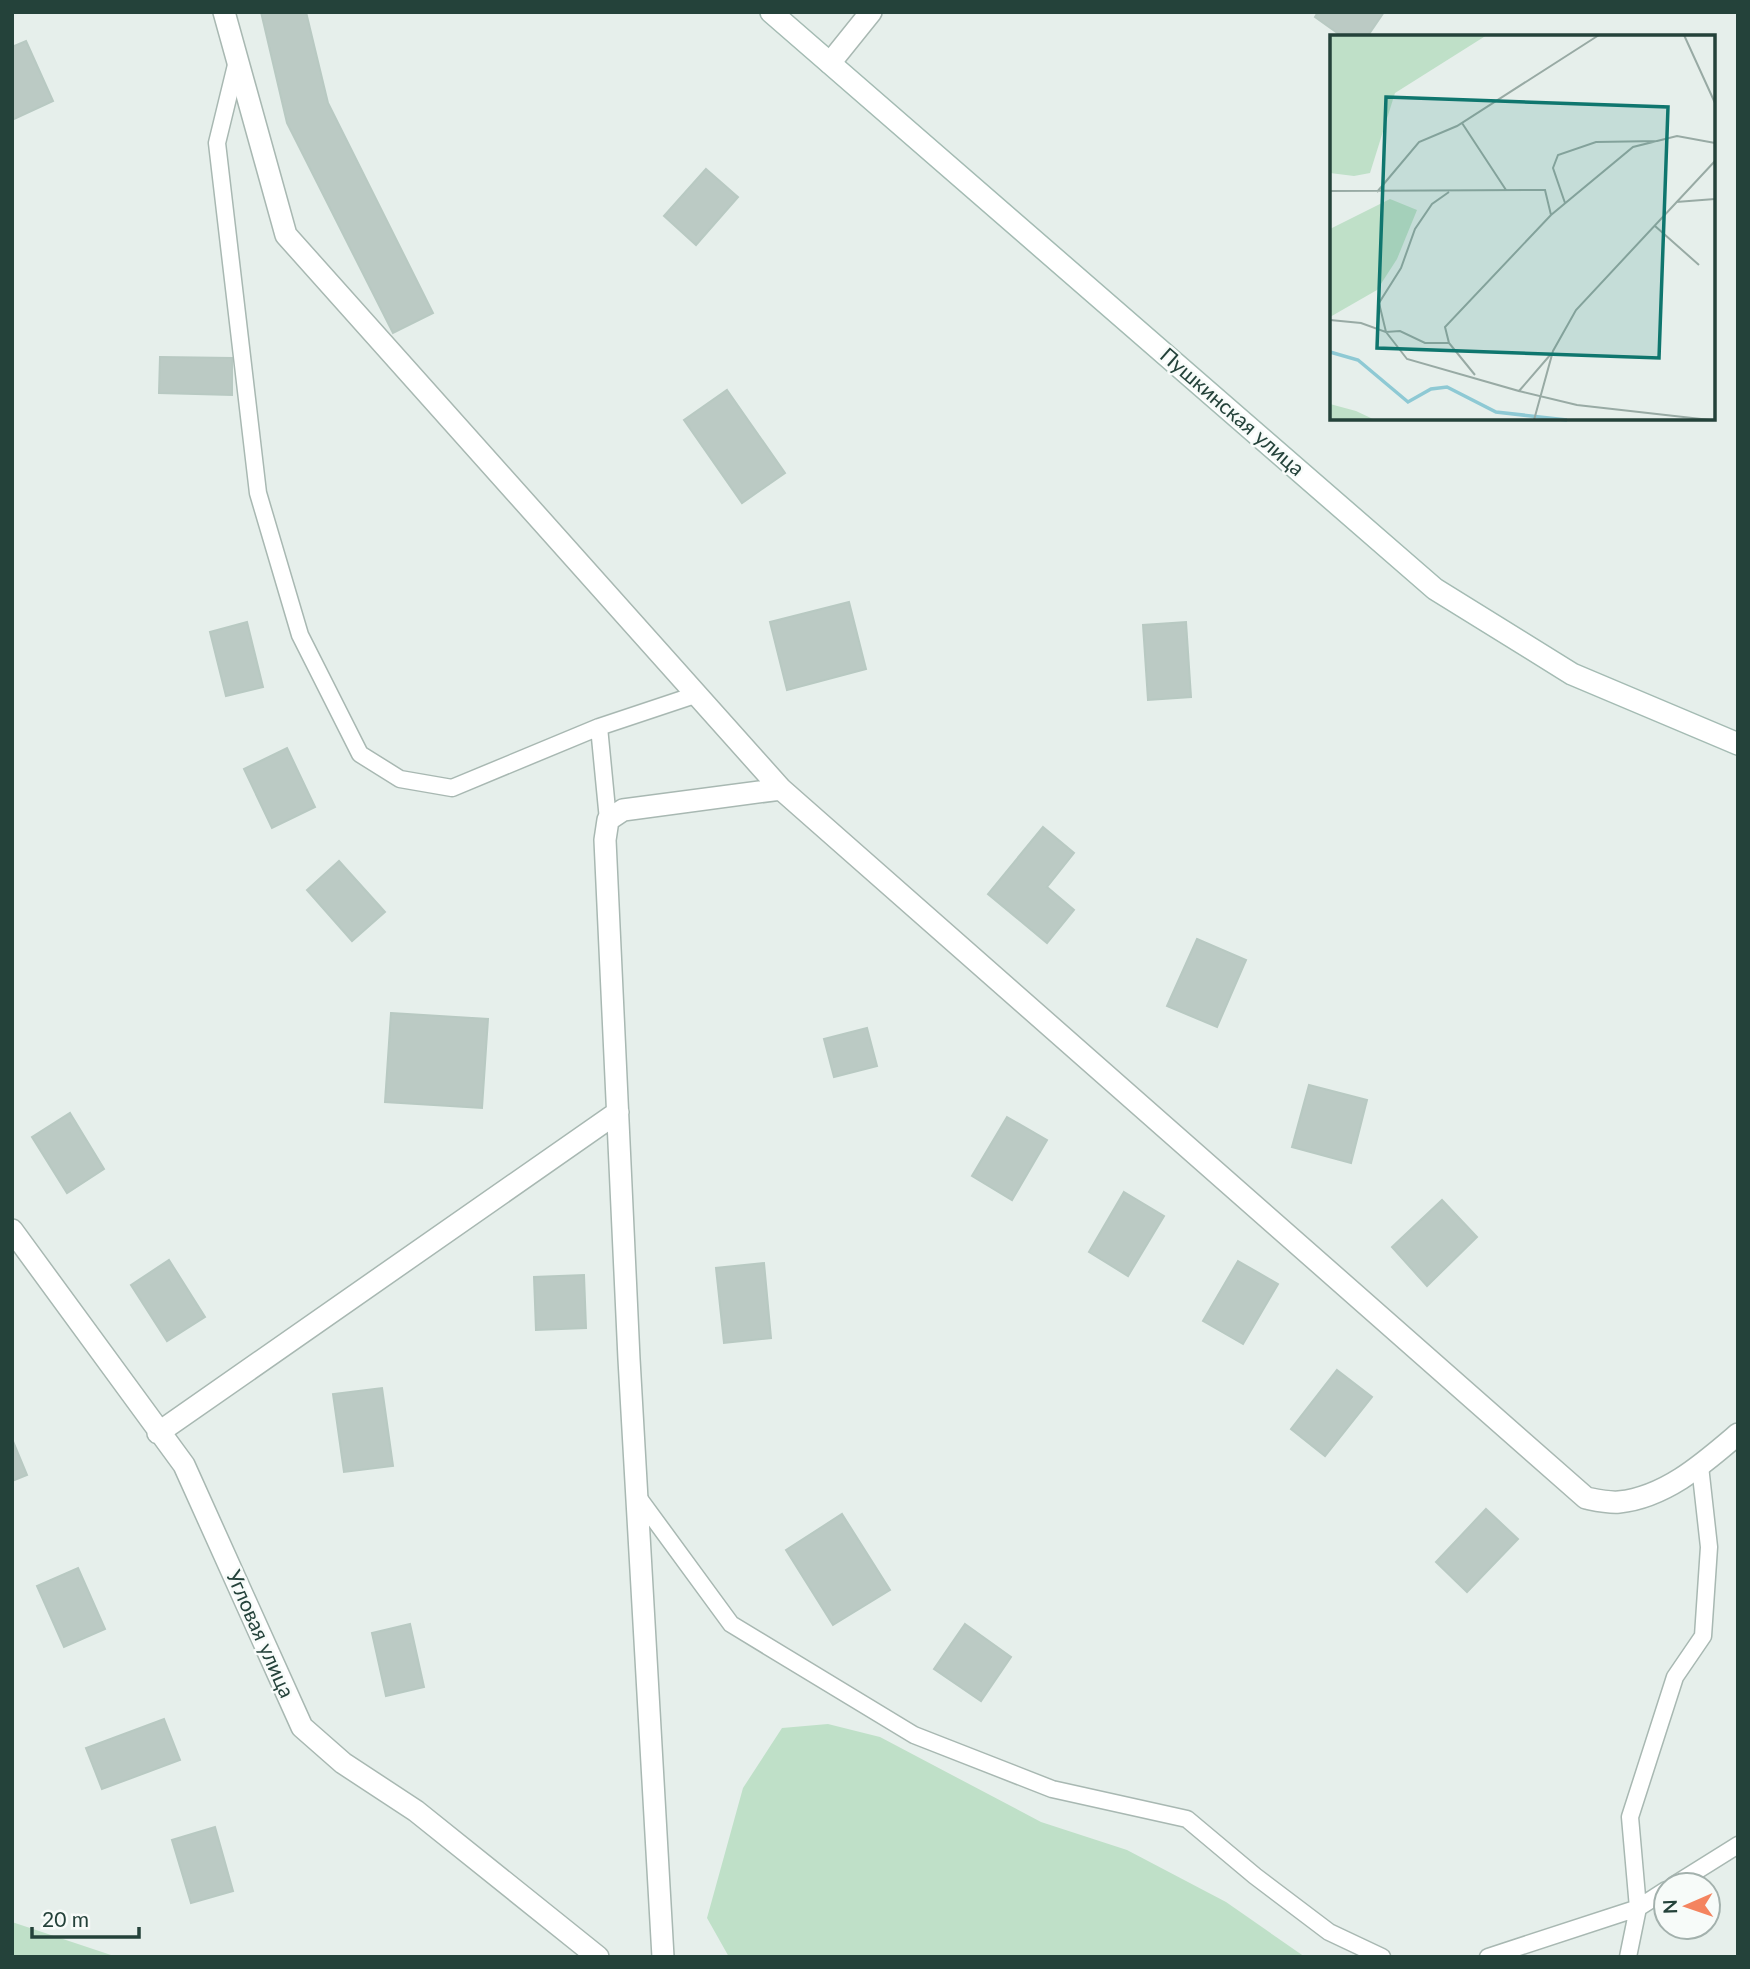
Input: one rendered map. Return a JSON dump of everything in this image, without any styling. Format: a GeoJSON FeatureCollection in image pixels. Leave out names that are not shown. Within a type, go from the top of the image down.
{"type":"FeatureCollection","features":[{"type":"Feature","properties":{"kind":"street"},"geometry":{"type":"LineString","coordinates":[[224,12],[286,234],[781,789],[1586,1499],[1618,1503],[1658,1492],[1700,1466],[1738,1434]]}},
{"type":"Feature","properties":{"kind":"street","name":"Пушкинская улица"},"geometry":{"type":"LineString","coordinates":[[771,12],[1436,589],[1572,674],[1736,745]]}},
{"type":"Feature","properties":{"kind":"street"},"geometry":{"type":"LineString","coordinates":[[830,63],[871,12]]}},
{"type":"Feature","properties":{"kind":"street"},"geometry":{"type":"LineString","coordinates":[[663,1957],[605,839],[608,820],[623,810],[781,789]]}},
{"type":"Feature","properties":{"kind":"street"},"geometry":{"type":"LineString","coordinates":[[158,1433],[618,1112]]}},
{"type":"Feature","properties":{"kind":"street","name":"Угловая улица"},"geometry":{"type":"LineString","coordinates":[[12,1230],[184,1465],[302,1727],[343,1763],[416,1811],[598,1957]]}},
{"type":"Feature","properties":{"kind":"lane"},"geometry":{"type":"LineString","coordinates":[[237,59],[218,143],[258,493],[300,635],[360,754],[400,779],[452,788],[599,727],[695,695]]}},
{"type":"Feature","properties":{"kind":"lane"},"geometry":{"type":"LineString","coordinates":[[599,727],[608,820]]}},
{"type":"Feature","properties":{"kind":"lane"},"geometry":{"type":"LineString","coordinates":[[1628,1957],[1638,1908],[1630,1817],[1675,1677],[1703,1636],[1709,1547],[1700,1466]]}},
{"type":"Feature","properties":{"kind":"lane"},"geometry":{"type":"LineString","coordinates":[[638,1497],[731,1624],[914,1735],[1052,1789],[1187,1819],[1329,1932],[1382,1957]]}},
{"type":"Feature","properties":{"kind":"lane"},"geometry":{"type":"LineString","coordinates":[[1696,1871],[1738,1844]]}},
{"type":"Feature","properties":{"kind":"lane"},"geometry":{"type":"LineString","coordinates":[[1488,1957],[1638,1908],[1652,1899]]}},
{"type":"Feature","properties":{"kind":"green space"},"geometry":{"type":"Polygon","coordinates":[[[828,1724],[880,1737],[1041,1822],[1127,1850],[1226,1902],[1305,1957],[729,1957],[707,1918],[743,1788],[782,1728],[828,1724]]]}},
{"type":"Feature","properties":{"kind":"green space"},"geometry":{"type":"Polygon","coordinates":[[[12,1922],[117,1957],[12,1957],[12,1922]]]}},
{"type":"Feature","properties":{"kind":"building"},"geometry":{"type":"Polygon","coordinates":[[[261,12],[306,12],[328,103],[433,313],[393,333],[287,123],[261,12]]]}},
{"type":"Feature","properties":{"kind":"building"},"geometry":{"type":"Polygon","coordinates":[[[1318,12],[1384,12],[1368,35],[1340,35],[1315,17],[1318,12]]]}},
{"type":"Feature","properties":{"kind":"building"},"geometry":{"type":"Polygon","coordinates":[[[26,41],[53,101],[12,120],[12,47],[26,41]]]}},
{"type":"Feature","properties":{"kind":"building"},"geometry":{"type":"Polygon","coordinates":[[[706,169],[738,197],[696,245],[664,216],[706,169]]]}},
{"type":"Feature","properties":{"kind":"building"},"geometry":{"type":"Polygon","coordinates":[[[160,357],[232,358],[232,395],[159,393],[160,357]]]}},
{"type":"Feature","properties":{"kind":"building"},"geometry":{"type":"Polygon","coordinates":[[[727,390],[785,473],[742,503],[684,420],[727,390]]]}},
{"type":"Feature","properties":{"kind":"building"},"geometry":{"type":"Polygon","coordinates":[[[849,602],[866,669],[787,690],[770,622],[849,602]]]}},
{"type":"Feature","properties":{"kind":"building"},"geometry":{"type":"Polygon","coordinates":[[[247,622],[263,687],[226,696],[210,632],[247,622]]]}},
{"type":"Feature","properties":{"kind":"building"},"geometry":{"type":"Polygon","coordinates":[[[1186,622],[1191,697],[1148,700],[1143,625],[1186,622]]]}},
{"type":"Feature","properties":{"kind":"building"},"geometry":{"type":"Polygon","coordinates":[[[287,748],[315,807],[272,828],[244,769],[287,748]]]}},
{"type":"Feature","properties":{"kind":"building"},"geometry":{"type":"Polygon","coordinates":[[[1043,827],[1074,853],[1047,887],[1074,910],[1047,943],[988,894],[1043,827]]]}},
{"type":"Feature","properties":{"kind":"building"},"geometry":{"type":"Polygon","coordinates":[[[339,861],[385,912],[352,941],[307,890],[339,861]]]}},
{"type":"Feature","properties":{"kind":"building"},"geometry":{"type":"Polygon","coordinates":[[[1197,939],[1246,960],[1217,1027],[1167,1006],[1197,939]]]}},
{"type":"Feature","properties":{"kind":"building"},"geometry":{"type":"Polygon","coordinates":[[[391,1013],[488,1019],[482,1108],[385,1102],[391,1013]]]}},
{"type":"Feature","properties":{"kind":"building"},"geometry":{"type":"Polygon","coordinates":[[[867,1028],[877,1066],[834,1077],[824,1039],[867,1028]]]}},
{"type":"Feature","properties":{"kind":"building"},"geometry":{"type":"Polygon","coordinates":[[[1309,1085],[1367,1100],[1351,1163],[1292,1147],[1309,1085]]]}},
{"type":"Feature","properties":{"kind":"building"},"geometry":{"type":"Polygon","coordinates":[[[70,1113],[104,1169],[67,1193],[32,1137],[70,1113]]]}},
{"type":"Feature","properties":{"kind":"building"},"geometry":{"type":"Polygon","coordinates":[[[1007,1117],[1047,1140],[1012,1200],[972,1176],[1007,1117]]]}},
{"type":"Feature","properties":{"kind":"building"},"geometry":{"type":"Polygon","coordinates":[[[1124,1192],[1164,1216],[1128,1276],[1089,1252],[1124,1192]]]}},
{"type":"Feature","properties":{"kind":"building"},"geometry":{"type":"Polygon","coordinates":[[[1442,1200],[1477,1237],[1427,1286],[1392,1247],[1442,1200]]]}},
{"type":"Feature","properties":{"kind":"building"},"geometry":{"type":"Polygon","coordinates":[[[169,1260],[205,1317],[167,1341],[131,1285],[169,1260]]]}},
{"type":"Feature","properties":{"kind":"building"},"geometry":{"type":"Polygon","coordinates":[[[1238,1261],[1278,1284],[1243,1344],[1203,1321],[1238,1261]]]}},
{"type":"Feature","properties":{"kind":"building"},"geometry":{"type":"Polygon","coordinates":[[[764,1263],[771,1338],[724,1343],[716,1268],[764,1263]]]}},
{"type":"Feature","properties":{"kind":"building"},"geometry":{"type":"Polygon","coordinates":[[[584,1275],[586,1328],[536,1330],[534,1277],[584,1275]]]}},
{"type":"Feature","properties":{"kind":"building"},"geometry":{"type":"Polygon","coordinates":[[[1337,1370],[1372,1397],[1325,1456],[1291,1429],[1337,1370]]]}},
{"type":"Feature","properties":{"kind":"building"},"geometry":{"type":"Polygon","coordinates":[[[382,1388],[393,1466],[344,1472],[333,1394],[382,1388]]]}},
{"type":"Feature","properties":{"kind":"building"},"geometry":{"type":"Polygon","coordinates":[[[12,1439],[27,1475],[12,1481],[12,1439]]]}},
{"type":"Feature","properties":{"kind":"building"},"geometry":{"type":"Polygon","coordinates":[[[1486,1509],[1518,1539],[1467,1592],[1436,1562],[1486,1509]]]}},
{"type":"Feature","properties":{"kind":"building"},"geometry":{"type":"Polygon","coordinates":[[[842,1514],[890,1590],[833,1625],[786,1550],[842,1514]]]}},
{"type":"Feature","properties":{"kind":"building"},"geometry":{"type":"Polygon","coordinates":[[[78,1568],[105,1629],[64,1647],[37,1586],[78,1568]]]}},
{"type":"Feature","properties":{"kind":"building"},"geometry":{"type":"Polygon","coordinates":[[[410,1624],[424,1687],[386,1696],[372,1633],[410,1624]]]}},
{"type":"Feature","properties":{"kind":"building"},"geometry":{"type":"Polygon","coordinates":[[[965,1624],[1011,1657],[981,1701],[934,1669],[965,1624]]]}},
{"type":"Feature","properties":{"kind":"building"},"geometry":{"type":"Polygon","coordinates":[[[164,1719],[180,1760],[102,1789],[86,1748],[164,1719]]]}},
{"type":"Feature","properties":{"kind":"building"},"geometry":{"type":"Polygon","coordinates":[[[215,1827],[233,1891],[191,1903],[172,1840],[215,1827]]]}}]}
